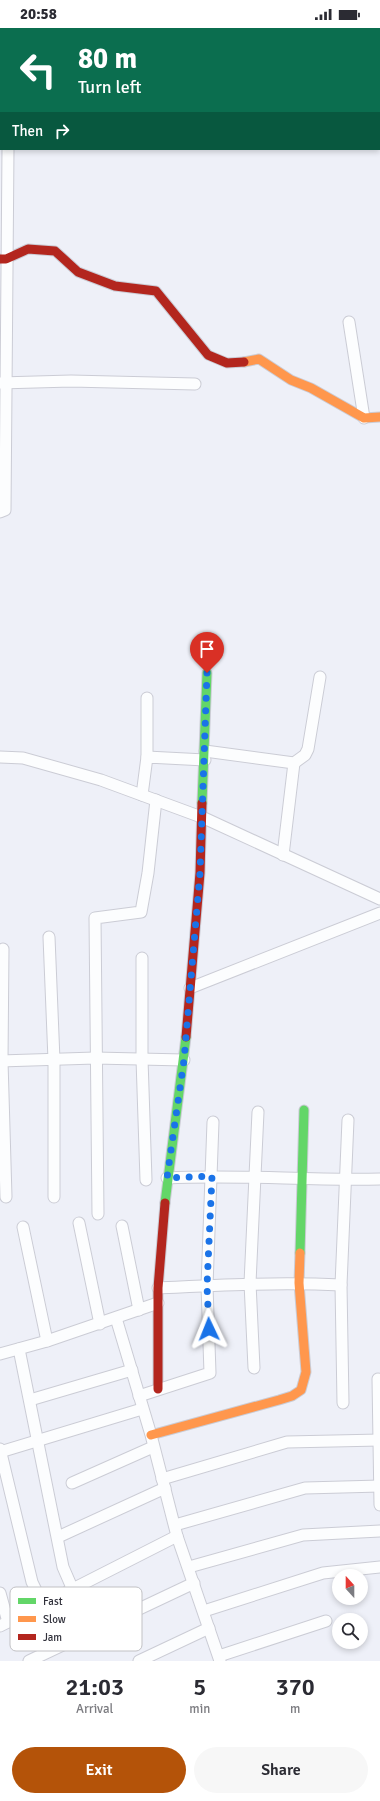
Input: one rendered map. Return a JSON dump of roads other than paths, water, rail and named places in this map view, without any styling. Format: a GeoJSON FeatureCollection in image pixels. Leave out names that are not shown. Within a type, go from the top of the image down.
{"type":"FeatureCollection","features":[{"type":"Feature","properties":{"kind":"street"},"geometry":{"type":"LineString","coordinates":[[0,512],[5,510],[3,259],[8,150]]}},
{"type":"Feature","properties":{"kind":"street"},"geometry":{"type":"LineString","coordinates":[[3,259],[28,249],[55,251],[78,272],[115,286],[156,291],[208,355],[218,362],[229,365],[259,359],[291,380],[311,388],[364,418],[380,418]]}},
{"type":"Feature","properties":{"kind":"street"},"geometry":{"type":"LineString","coordinates":[[349,322],[364,418]]}},
{"type":"Feature","properties":{"kind":"street"},"geometry":{"type":"LineString","coordinates":[[3,383],[71,381],[195,384]]}},
{"type":"Feature","properties":{"kind":"street"},"geometry":{"type":"LineString","coordinates":[[158,1389],[158,1288],[167,1178],[184,1060],[204,818],[207,673]]}},
{"type":"Feature","properties":{"kind":"street"},"geometry":{"type":"LineString","coordinates":[[283,855],[294,764],[305,755],[308,749],[320,677]]}},
{"type":"Feature","properties":{"kind":"street"},"geometry":{"type":"LineString","coordinates":[[142,795],[147,757],[147,698]]}},
{"type":"Feature","properties":{"kind":"street"},"geometry":{"type":"LineString","coordinates":[[147,757],[205,755],[294,764]]}},
{"type":"Feature","properties":{"kind":"street"},"geometry":{"type":"LineString","coordinates":[[0,757],[23,758],[101,780],[156,800],[204,818],[380,899]]}},
{"type":"Feature","properties":{"kind":"street"},"geometry":{"type":"LineString","coordinates":[[98,1214],[94,918],[141,912],[148,873],[156,800]]}},
{"type":"Feature","properties":{"kind":"street"},"geometry":{"type":"LineString","coordinates":[[190,988],[380,913]]}},
{"type":"Feature","properties":{"kind":"street"},"geometry":{"type":"LineString","coordinates":[[49,936],[54,1060],[54,1197]]}},
{"type":"Feature","properties":{"kind":"street"},"geometry":{"type":"LineString","coordinates":[[3,949],[1,1061],[6,1197]]}},
{"type":"Feature","properties":{"kind":"street"},"geometry":{"type":"LineString","coordinates":[[142,958],[142,1059],[146,1180]]}},
{"type":"Feature","properties":{"kind":"street"},"geometry":{"type":"LineString","coordinates":[[1,1061],[95,1058],[184,1060]]}},
{"type":"Feature","properties":{"kind":"street"},"geometry":{"type":"LineString","coordinates":[[151,1435],[279,1400],[292,1396],[301,1390],[306,1372],[299,1283],[304,1110]]}},
{"type":"Feature","properties":{"kind":"street"},"geometry":{"type":"LineString","coordinates":[[254,1368],[250,1283],[258,1112]]}},
{"type":"Feature","properties":{"kind":"street"},"geometry":{"type":"LineString","coordinates":[[343,1403],[341,1285],[348,1120]]}},
{"type":"Feature","properties":{"kind":"street"},"geometry":{"type":"LineString","coordinates":[[138,1396],[210,1373],[207,1286],[213,1122]]}},
{"type":"Feature","properties":{"kind":"street"},"geometry":{"type":"LineString","coordinates":[[167,1178],[256,1176],[345,1180],[380,1179]]}},
{"type":"Feature","properties":{"kind":"street"},"geometry":{"type":"LineString","coordinates":[[79,1223],[100,1324]]}},
{"type":"Feature","properties":{"kind":"street"},"geometry":{"type":"LineString","coordinates":[[122,1226],[139,1310]]}},
{"type":"Feature","properties":{"kind":"street"},"geometry":{"type":"LineString","coordinates":[[23,1227],[47,1341]]}},
{"type":"Feature","properties":{"kind":"street"},"geometry":{"type":"LineString","coordinates":[[158,1288],[250,1283],[341,1285]]}},
{"type":"Feature","properties":{"kind":"street"},"geometry":{"type":"LineString","coordinates":[[0,1354],[100,1324],[158,1303]]}},
{"type":"Feature","properties":{"kind":"street"},"geometry":{"type":"LineString","coordinates":[[116,1318],[132,1370],[138,1396],[151,1435],[153,1448],[176,1530],[220,1659],[326,1621]]}},
{"type":"Feature","properties":{"kind":"street"},"geometry":{"type":"LineString","coordinates":[[19,1348],[63,1567],[72,1587]]}},
{"type":"Feature","properties":{"kind":"street"},"geometry":{"type":"LineString","coordinates":[[30,1400],[132,1370]]}},
{"type":"Feature","properties":{"kind":"street"},"geometry":{"type":"LineString","coordinates":[[380,1380],[378,1380],[380,1505]]}},
{"type":"Feature","properties":{"kind":"street"},"geometry":{"type":"LineString","coordinates":[[34,1587],[0,1451],[38,1442],[142,1409]]}},
{"type":"Feature","properties":{"kind":"street"},"geometry":{"type":"LineString","coordinates":[[58,1537],[163,1484],[287,1442],[379,1440]]}},
{"type":"Feature","properties":{"kind":"street"},"geometry":{"type":"LineString","coordinates":[[72,1483],[153,1448]]}},
{"type":"Feature","properties":{"kind":"street"},"geometry":{"type":"LineString","coordinates":[[78,1587],[176,1530],[305,1488],[380,1486]]}},
{"type":"Feature","properties":{"kind":"street"},"geometry":{"type":"LineString","coordinates":[[189,1567],[303,1535],[380,1531]]}},
{"type":"Feature","properties":{"kind":"street"},"geometry":{"type":"LineString","coordinates":[[204,1611],[323,1573],[380,1567]]}},
{"type":"Feature","properties":{"kind":"street"},"geometry":{"type":"LineString","coordinates":[[142,1608],[194,1583]]}},
{"type":"Feature","properties":{"kind":"street"},"geometry":{"type":"LineString","coordinates":[[0,1593],[4,1624]]}},
{"type":"Feature","properties":{"kind":"street"},"geometry":{"type":"LineString","coordinates":[[139,1661],[209,1628]]}},
{"type":"Feature","properties":{"kind":"street"},"geometry":{"type":"LineString","coordinates":[[29,1661],[50,1651]]}}]}
